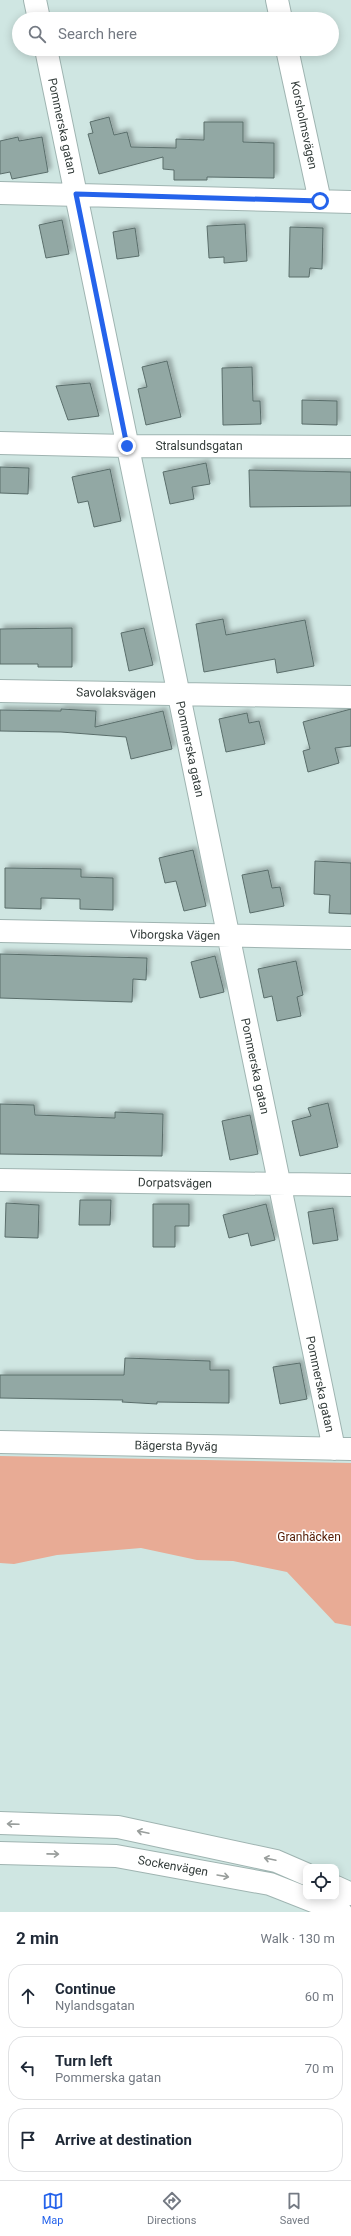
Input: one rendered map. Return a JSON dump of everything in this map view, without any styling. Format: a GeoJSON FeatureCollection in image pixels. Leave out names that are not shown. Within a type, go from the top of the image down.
{"type":"FeatureCollection","features":[{"type":"Feature","properties":{"kind":"street"},"geometry":{"type":"LineString","coordinates":[[36,0],[38,12]]}},
{"type":"Feature","properties":{"kind":"street"},"geometry":{"type":"LineString","coordinates":[[277,0],[280,12]]}},
{"type":"Feature","properties":{"kind":"street","name":"Pommerska gatan"},"geometry":{"type":"LineString","coordinates":[[47,56],[279,1184],[342,1449]]}},
{"type":"Feature","properties":{"kind":"street","name":"Korsholmsvägen"},"geometry":{"type":"LineString","coordinates":[[289,56],[320,201]]}},
{"type":"Feature","properties":{"kind":"street"},"geometry":{"type":"LineString","coordinates":[[0,193],[351,202]]}},
{"type":"Feature","properties":{"kind":"street","name":"Stralsundsgatan"},"geometry":{"type":"LineString","coordinates":[[0,443],[127,446],[351,447]]}},
{"type":"Feature","properties":{"kind":"street","name":"Savolaksvägen"},"geometry":{"type":"LineString","coordinates":[[0,691],[351,697]]}},
{"type":"Feature","properties":{"kind":"street","name":"Viborgska Vägen"},"geometry":{"type":"LineString","coordinates":[[0,931],[351,938]]}},
{"type":"Feature","properties":{"kind":"street","name":"Dorpatsvägen"},"geometry":{"type":"LineString","coordinates":[[0,1180],[351,1185]]}},
{"type":"Feature","properties":{"kind":"street","name":"Bägersta Byväg"},"geometry":{"type":"LineString","coordinates":[[0,1442],[342,1449]]}},
{"type":"Feature","properties":{"kind":"street"},"geometry":{"type":"LineString","coordinates":[[0,1823],[118,1827],[276,1861],[303,1873]]}},
{"type":"Feature","properties":{"kind":"street","name":"Sockenvägen"},"geometry":{"type":"LineString","coordinates":[[0,1853],[116,1856],[270,1884],[341,1912]]}},
{"type":"Feature","properties":{"kind":"street"},"geometry":{"type":"LineString","coordinates":[[339,1888],[351,1894]]}},
{"type":"Feature","properties":{"kind":"green space","name":"Granhäcken"},"geometry":{"type":"Polygon","coordinates":[[[0,1456],[351,1463],[351,1626],[335,1623],[287,1572],[233,1561],[197,1560],[141,1548],[57,1555],[14,1564],[0,1563],[0,1456]]]}},
{"type":"Feature","properties":{"kind":"building"},"geometry":{"type":"Polygon","coordinates":[[[109,117],[114,135],[127,132],[131,147],[176,148],[176,139],[204,140],[204,122],[243,122],[243,142],[274,143],[274,178],[207,177],[207,180],[174,180],[174,170],[163,169],[163,157],[99,174],[88,134],[93,133],[90,122],[109,117]]]}},
{"type":"Feature","properties":{"kind":"building"},"geometry":{"type":"Polygon","coordinates":[[[18,137],[19,141],[42,137],[48,172],[12,179],[10,172],[0,174],[0,141],[18,137]]]}},
{"type":"Feature","properties":{"kind":"building"},"geometry":{"type":"Polygon","coordinates":[[[62,220],[69,254],[46,258],[39,225],[62,220]]]}},
{"type":"Feature","properties":{"kind":"building"},"geometry":{"type":"Polygon","coordinates":[[[245,224],[247,261],[224,263],[224,257],[209,258],[207,226],[245,224]]]}},
{"type":"Feature","properties":{"kind":"building"},"geometry":{"type":"Polygon","coordinates":[[[290,227],[323,228],[322,269],[310,268],[309,277],[289,277],[290,227]]]}},
{"type":"Feature","properties":{"kind":"building"},"geometry":{"type":"Polygon","coordinates":[[[135,228],[139,256],[117,259],[113,232],[135,228]]]}},
{"type":"Feature","properties":{"kind":"building"},"geometry":{"type":"Polygon","coordinates":[[[167,361],[181,417],[146,425],[138,389],[147,387],[142,367],[167,361]]]}},
{"type":"Feature","properties":{"kind":"building"},"geometry":{"type":"Polygon","coordinates":[[[252,367],[253,401],[260,401],[261,424],[223,425],[222,368],[252,367]]]}},
{"type":"Feature","properties":{"kind":"building"},"geometry":{"type":"Polygon","coordinates":[[[90,383],[99,416],[68,420],[56,386],[90,383]]]}},
{"type":"Feature","properties":{"kind":"building"},"geometry":{"type":"Polygon","coordinates":[[[302,400],[337,401],[337,425],[302,424],[302,400]]]}},
{"type":"Feature","properties":{"kind":"building"},"geometry":{"type":"Polygon","coordinates":[[[206,463],[210,484],[192,487],[194,499],[170,504],[163,472],[206,463]]]}},
{"type":"Feature","properties":{"kind":"building"},"geometry":{"type":"Polygon","coordinates":[[[0,467],[29,468],[28,494],[0,493],[0,467]]]}},
{"type":"Feature","properties":{"kind":"building"},"geometry":{"type":"Polygon","coordinates":[[[110,469],[121,521],[94,527],[88,501],[78,503],[72,477],[110,469]]]}},
{"type":"Feature","properties":{"kind":"building"},"geometry":{"type":"Polygon","coordinates":[[[249,470],[351,472],[351,506],[250,507],[249,470]]]}},
{"type":"Feature","properties":{"kind":"building"},"geometry":{"type":"Polygon","coordinates":[[[223,619],[226,635],[305,620],[314,666],[277,673],[275,659],[204,672],[196,624],[223,619]]]}},
{"type":"Feature","properties":{"kind":"building"},"geometry":{"type":"Polygon","coordinates":[[[72,628],[72,667],[38,667],[38,664],[0,664],[0,629],[72,628]]]}},
{"type":"Feature","properties":{"kind":"building"},"geometry":{"type":"Polygon","coordinates":[[[144,628],[153,665],[129,671],[121,633],[144,628]]]}},
{"type":"Feature","properties":{"kind":"building"},"geometry":{"type":"Polygon","coordinates":[[[61,709],[96,711],[95,727],[163,711],[172,749],[131,759],[126,737],[61,732],[0,731],[0,710],[61,711],[61,709]]]}},
{"type":"Feature","properties":{"kind":"building"},"geometry":{"type":"Polygon","coordinates":[[[351,709],[351,746],[335,748],[339,763],[308,772],[303,751],[310,749],[303,722],[351,709]]]}},
{"type":"Feature","properties":{"kind":"building"},"geometry":{"type":"Polygon","coordinates":[[[247,713],[249,723],[259,721],[265,744],[226,752],[219,719],[247,713]]]}},
{"type":"Feature","properties":{"kind":"building"},"geometry":{"type":"Polygon","coordinates":[[[193,850],[206,906],[184,911],[176,881],[165,883],[159,858],[193,850]]]}},
{"type":"Feature","properties":{"kind":"building"},"geometry":{"type":"Polygon","coordinates":[[[315,861],[351,863],[351,914],[329,913],[330,895],[314,894],[315,861]]]}},
{"type":"Feature","properties":{"kind":"building"},"geometry":{"type":"Polygon","coordinates":[[[5,868],[81,869],[81,877],[113,878],[113,910],[80,909],[80,899],[41,898],[41,909],[5,908],[5,868]]]}},
{"type":"Feature","properties":{"kind":"building"},"geometry":{"type":"Polygon","coordinates":[[[268,870],[272,888],[280,887],[284,906],[250,913],[242,875],[268,870]]]}},
{"type":"Feature","properties":{"kind":"building"},"geometry":{"type":"Polygon","coordinates":[[[0,954],[147,958],[146,980],[133,979],[132,1002],[0,998],[0,954]]]}},
{"type":"Feature","properties":{"kind":"building"},"geometry":{"type":"Polygon","coordinates":[[[215,956],[224,992],[200,998],[191,962],[215,956]]]}},
{"type":"Feature","properties":{"kind":"building"},"geometry":{"type":"Polygon","coordinates":[[[296,961],[303,995],[297,997],[301,1016],[277,1021],[272,996],[264,998],[258,969],[296,961]]]}},
{"type":"Feature","properties":{"kind":"building"},"geometry":{"type":"Polygon","coordinates":[[[328,1103],[338,1147],[300,1156],[292,1121],[311,1116],[308,1108],[328,1103]]]}},
{"type":"Feature","properties":{"kind":"building"},"geometry":{"type":"Polygon","coordinates":[[[0,1104],[34,1105],[35,1115],[115,1118],[115,1112],[163,1114],[162,1156],[0,1154],[0,1104]]]}},
{"type":"Feature","properties":{"kind":"building"},"geometry":{"type":"Polygon","coordinates":[[[250,1115],[258,1154],[230,1160],[222,1121],[250,1115]]]}},
{"type":"Feature","properties":{"kind":"building"},"geometry":{"type":"Polygon","coordinates":[[[80,1200],[111,1200],[110,1225],[79,1225],[80,1200]]]}},
{"type":"Feature","properties":{"kind":"building"},"geometry":{"type":"Polygon","coordinates":[[[6,1203],[39,1205],[38,1238],[5,1237],[6,1203]]]}},
{"type":"Feature","properties":{"kind":"building"},"geometry":{"type":"Polygon","coordinates":[[[153,1204],[189,1204],[189,1226],[175,1226],[175,1247],[153,1247],[153,1204]]]}},
{"type":"Feature","properties":{"kind":"building"},"geometry":{"type":"Polygon","coordinates":[[[266,1204],[275,1240],[251,1246],[248,1233],[229,1238],[223,1215],[266,1204]]]}},
{"type":"Feature","properties":{"kind":"building"},"geometry":{"type":"Polygon","coordinates":[[[333,1208],[338,1240],[313,1244],[308,1212],[333,1208]]]}},
{"type":"Feature","properties":{"kind":"building"},"geometry":{"type":"Polygon","coordinates":[[[125,1358],[210,1361],[210,1370],[229,1370],[229,1403],[157,1402],[157,1404],[122,1402],[123,1400],[0,1398],[0,1375],[124,1375],[125,1358]]]}},
{"type":"Feature","properties":{"kind":"building"},"geometry":{"type":"Polygon","coordinates":[[[300,1363],[307,1399],[280,1404],[273,1367],[300,1363]]]}},
{"type":"Feature","properties":{"kind":"route"},"geometry":{"type":"LineString","coordinates":[[127,446],[76,194],[320,201]]}}]}
